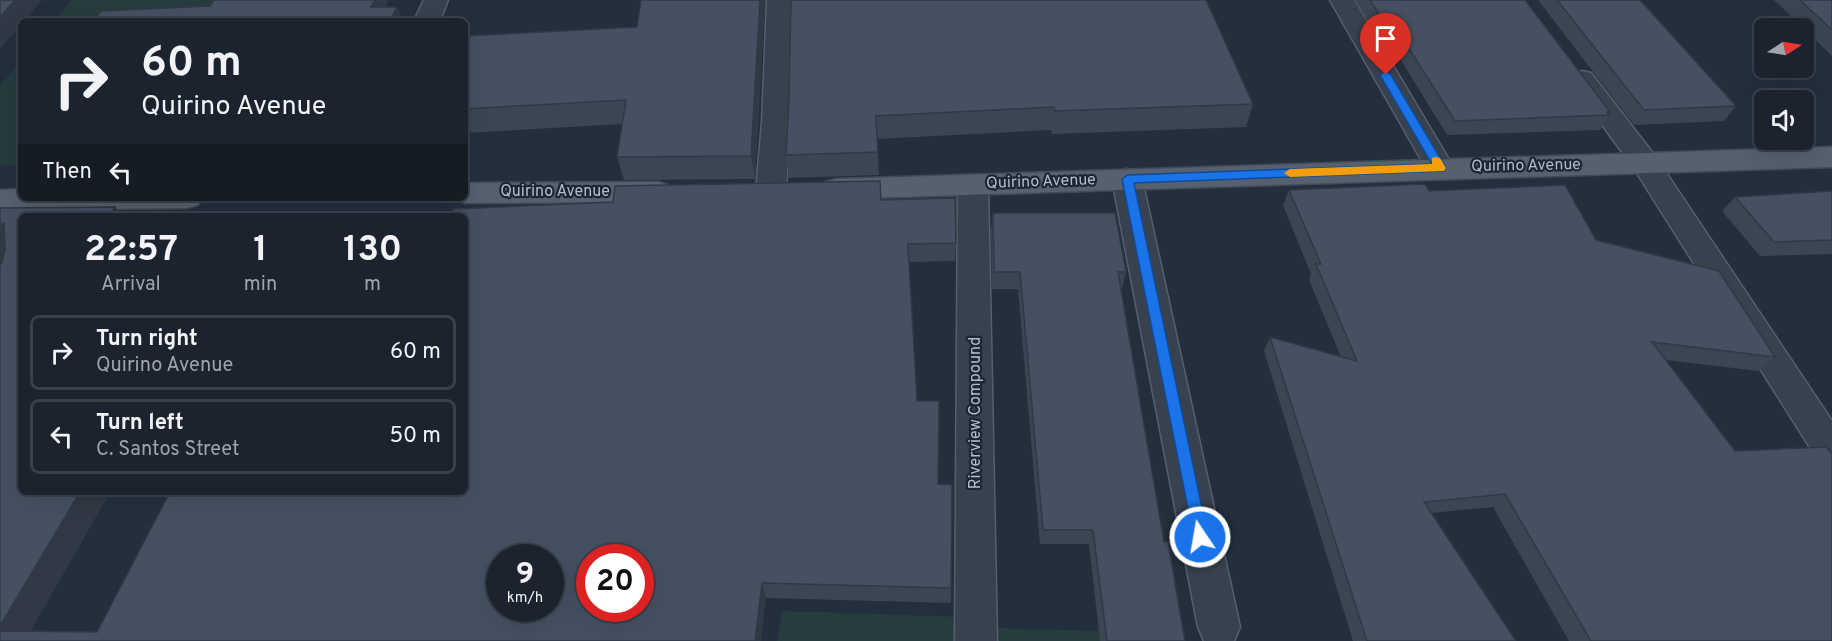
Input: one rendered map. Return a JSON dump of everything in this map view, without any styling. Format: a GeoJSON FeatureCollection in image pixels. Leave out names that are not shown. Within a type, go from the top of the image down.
{"type":"FeatureCollection","features":[{"type":"Feature","properties":{"kind":"main road","name":"Quirino Avenue"},"geometry":{"type":"LineString","coordinates":[[778,191],[1440,168],[1832,158]]}},
{"type":"Feature","properties":{"kind":"main road","name":"Quirino Avenue"},"geometry":{"type":"LineString","coordinates":[[468,193],[687,192]]}},
{"type":"Feature","properties":{"kind":"main road"},"geometry":{"type":"LineString","coordinates":[[0,200],[56,208],[148,201]]}},
{"type":"Feature","properties":{"kind":"street"},"geometry":{"type":"LineString","coordinates":[[428,18],[436,0]]}},
{"type":"Feature","properties":{"kind":"street"},"geometry":{"type":"LineString","coordinates":[[778,191],[775,134],[779,0]]}},
{"type":"Feature","properties":{"kind":"street"},"geometry":{"type":"LineString","coordinates":[[1342,0],[1440,168]]}},
{"type":"Feature","properties":{"kind":"street"},"geometry":{"type":"LineString","coordinates":[[1564,55],[1645,163],[1832,451]]}},
{"type":"Feature","properties":{"kind":"street"},"geometry":{"type":"LineString","coordinates":[[1128,179],[1219,627]]}},
{"type":"Feature","properties":{"kind":"street","name":"Riverview Compound"},"geometry":{"type":"LineString","coordinates":[[973,184],[976,641]]}},
{"type":"Feature","properties":{"kind":"green space"},"geometry":{"type":"Polygon","coordinates":[[[72,0],[228,0],[217,18],[57,18],[72,0]]]}},
{"type":"Feature","properties":{"kind":"green space"},"geometry":{"type":"Polygon","coordinates":[[[18,65],[18,165],[0,166],[0,86],[18,65]]]}},
{"type":"Feature","properties":{"kind":"green space"},"geometry":{"type":"Polygon","coordinates":[[[782,611],[962,617],[960,641],[777,641],[782,611]]]}},
{"type":"Feature","properties":{"kind":"green space"},"geometry":{"type":"Polygon","coordinates":[[[992,628],[1099,631],[1100,641],[991,641],[992,628]]]}},
{"type":"Feature","properties":{"kind":"building"},"geometry":{"type":"Polygon","coordinates":[[[0,0],[15,0],[0,17],[0,0]]]}},
{"type":"Feature","properties":{"kind":"building"},"geometry":{"type":"Polygon","coordinates":[[[214,0],[375,0],[371,7],[397,7],[392,18],[96,18],[101,11],[210,6],[214,0]]]}},
{"type":"Feature","properties":{"kind":"building"},"geometry":{"type":"Polygon","coordinates":[[[641,0],[760,0],[751,156],[617,157],[626,100],[468,109],[468,36],[637,27],[641,0]]]}},
{"type":"Feature","properties":{"kind":"building"},"geometry":{"type":"Polygon","coordinates":[[[791,0],[1206,0],[1253,104],[1055,111],[1054,107],[876,116],[878,152],[786,155],[791,0]]]}},
{"type":"Feature","properties":{"kind":"building"},"geometry":{"type":"Polygon","coordinates":[[[1370,0],[1525,0],[1610,112],[1607,112],[1609,115],[1455,121],[1389,17],[1381,17],[1370,0]]]}},
{"type":"Feature","properties":{"kind":"building"},"geometry":{"type":"Polygon","coordinates":[[[1557,0],[1640,0],[1736,106],[1644,110],[1557,0]]]}},
{"type":"Feature","properties":{"kind":"building"},"geometry":{"type":"Polygon","coordinates":[[[1800,0],[1832,0],[1832,30],[1800,0]]]}},
{"type":"Feature","properties":{"kind":"building"},"geometry":{"type":"Polygon","coordinates":[[[880,181],[881,200],[955,198],[956,243],[908,244],[917,401],[939,401],[938,484],[952,485],[951,588],[762,583],[755,641],[0,641],[0,631],[97,632],[168,495],[468,495],[468,213],[333,213],[452,212],[453,209],[613,202],[615,186],[880,181]]]}},
{"type":"Feature","properties":{"kind":"building"},"geometry":{"type":"Polygon","coordinates":[[[1425,184],[1429,191],[1565,185],[1596,240],[1719,271],[1775,357],[1652,342],[1735,451],[1826,447],[1832,454],[1832,641],[1591,641],[1505,494],[1424,502],[1516,641],[1367,641],[1270,337],[1357,361],[1316,264],[1321,264],[1289,190],[1425,184]]]}},
{"type":"Feature","properties":{"kind":"building"},"geometry":{"type":"Polygon","coordinates":[[[1832,191],[1832,240],[1774,242],[1735,197],[1832,191]]]}},
{"type":"Feature","properties":{"kind":"building"},"geometry":{"type":"Polygon","coordinates":[[[115,207],[111,213],[18,213],[18,495],[78,495],[0,626],[0,265],[5,249],[4,223],[0,225],[0,208],[115,207]]]}},
{"type":"Feature","properties":{"kind":"building"},"geometry":{"type":"Polygon","coordinates":[[[993,213],[1115,213],[1126,272],[1118,272],[1164,542],[1168,542],[1185,641],[1107,641],[1093,530],[1043,530],[1020,272],[994,272],[993,213]]]}},
{"type":"Feature","properties":{"kind":"slow traffic"},"geometry":{"type":"LineString","coordinates":[[1290,173],[1440,168],[1436,161]]}},
{"type":"Feature","properties":{"kind":"route"},"geometry":{"type":"LineString","coordinates":[[1200,537],[1128,179],[1440,168],[1386,75]]}}]}
